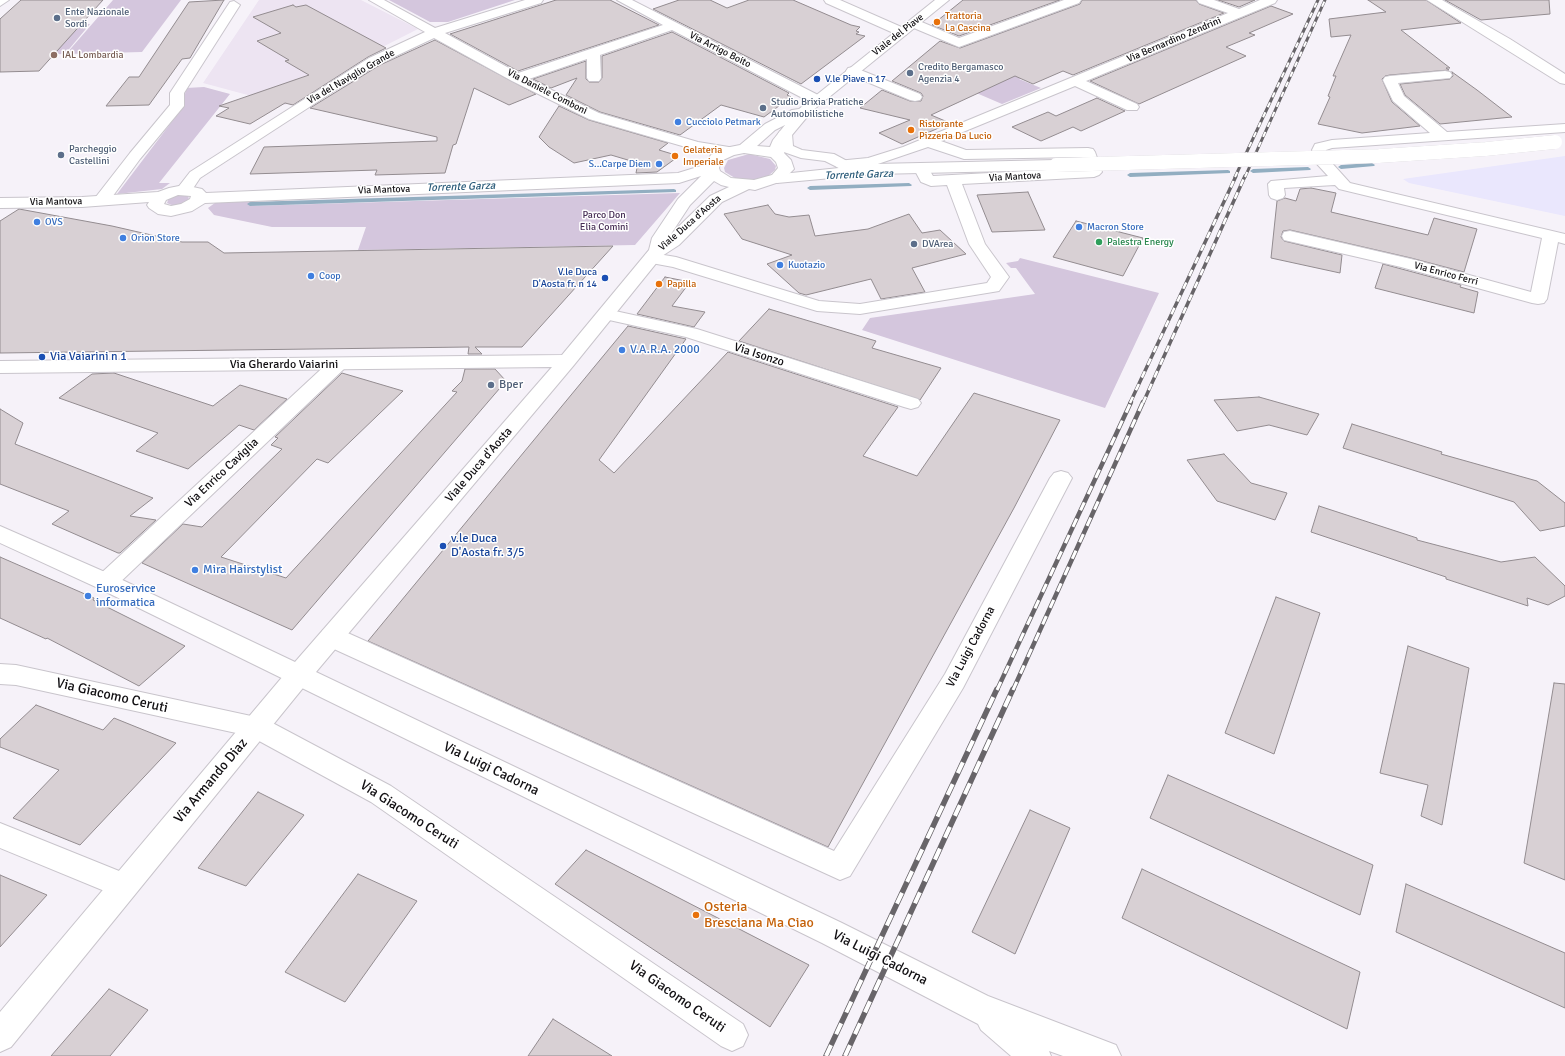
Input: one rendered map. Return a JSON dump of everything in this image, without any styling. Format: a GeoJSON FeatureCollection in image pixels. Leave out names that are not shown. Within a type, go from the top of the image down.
{"type":"FeatureCollection","features":[{"type":"Feature","properties":{"kind":"street","name":"Via Daniele Comboni"},"geometry":{"type":"LineString","coordinates":[[376,0],[517,78],[594,116],[696,146],[737,150]]}},
{"type":"Feature","properties":{"kind":"street","name":"Via del Naviglio Grande"},"geometry":{"type":"LineString","coordinates":[[184,190],[195,175],[329,88],[374,61],[436,32],[537,0]]}},
{"type":"Feature","properties":{"kind":"street","name":"Via Arrigo Boito"},"geometry":{"type":"LineString","coordinates":[[623,0],[673,26],[812,104]]}},
{"type":"Feature","properties":{"kind":"street"},"geometry":{"type":"LineString","coordinates":[[830,0],[902,32]]}},
{"type":"Feature","properties":{"kind":"street","name":"Viale del Piave"},"geometry":{"type":"LineString","coordinates":[[780,157],[780,140],[812,104],[943,0]]}},
{"type":"Feature","properties":{"kind":"street"},"geometry":{"type":"LineString","coordinates":[[913,23],[959,43],[1075,0]]}},
{"type":"Feature","properties":{"kind":"street"},"geometry":{"type":"LineString","coordinates":[[1203,0],[1238,13]]}},
{"type":"Feature","properties":{"kind":"street","name":"Via Bernardino Zendrini"},"geometry":{"type":"LineString","coordinates":[[842,164],[869,162],[889,157],[929,142],[1272,0]]}},
{"type":"Feature","properties":{"kind":"street"},"geometry":{"type":"LineString","coordinates":[[1432,0],[1505,42],[1565,80]]}},
{"type":"Feature","properties":{"kind":"street"},"geometry":{"type":"LineString","coordinates":[[101,201],[135,156],[177,106],[177,93],[234,5]]}},
{"type":"Feature","properties":{"kind":"street"},"geometry":{"type":"LineString","coordinates":[[517,78],[673,26]]}},
{"type":"Feature","properties":{"kind":"street"},"geometry":{"type":"LineString","coordinates":[[593,52],[594,78]]}},
{"type":"Feature","properties":{"kind":"street"},"geometry":{"type":"LineString","coordinates":[[854,71],[915,97]]}},
{"type":"Feature","properties":{"kind":"street"},"geometry":{"type":"LineString","coordinates":[[1442,136],[1402,103],[1398,98],[1390,80],[1445,75]]}},
{"type":"Feature","properties":{"kind":"street"},"geometry":{"type":"LineString","coordinates":[[1077,82],[1132,107]]}},
{"type":"Feature","properties":{"kind":"street","name":"Viale del Piave"},"geometry":{"type":"LineString","coordinates":[[737,150],[770,127],[812,104]]}},
{"type":"Feature","properties":{"kind":"street"},"geometry":{"type":"LineString","coordinates":[[1278,195],[1276,184],[1332,173],[1319,150],[1320,147],[1332,144],[1565,128]]}},
{"type":"Feature","properties":{"kind":"street"},"geometry":{"type":"LineString","coordinates":[[784,134],[786,148],[791,151],[801,154],[829,156],[842,164]]}},
{"type":"Feature","properties":{"kind":"street","name":"Via Mantova"},"geometry":{"type":"LineString","coordinates":[[922,169],[928,180],[953,180],[1094,172],[1088,152],[964,155],[929,142]]}},
{"type":"Feature","properties":{"kind":"street"},"geometry":{"type":"LineString","coordinates":[[875,169],[842,164],[799,163],[761,150],[737,150],[716,158],[712,163],[712,171],[726,182],[746,185],[764,184],[777,178],[875,169],[1247,161],[1379,156],[1486,149],[1560,142]]}},
{"type":"Feature","properties":{"kind":"street"},"geometry":{"type":"LineString","coordinates":[[777,178],[786,169],[780,157]]}},
{"type":"Feature","properties":{"kind":"street","name":"Via Mantova"},"geometry":{"type":"LineString","coordinates":[[160,197],[155,205],[164,211],[171,211],[191,206],[200,198],[679,178],[712,171]]}},
{"type":"Feature","properties":{"kind":"street","name":"Viale Duca d'Aosta"},"geometry":{"type":"LineString","coordinates":[[654,255],[660,238],[672,219],[684,202],[712,171]]}},
{"type":"Feature","properties":{"kind":"street","name":"Via Enrico Ferri"},"geometry":{"type":"LineString","coordinates":[[1290,236],[1405,263],[1538,298],[1558,237],[1345,186],[1332,173]]}},
{"type":"Feature","properties":{"kind":"street"},"geometry":{"type":"LineString","coordinates":[[654,255],[818,306],[860,309],[993,287],[998,282],[1000,277],[977,244],[953,180]]}},
{"type":"Feature","properties":{"kind":"street","name":"Viale Duca d'Aosta"},"geometry":{"type":"LineString","coordinates":[[298,676],[567,361],[654,255],[673,241],[716,199],[746,185]]}},
{"type":"Feature","properties":{"kind":"street","name":"Via Mantova"},"geometry":{"type":"LineString","coordinates":[[0,203],[101,201],[160,197],[175,191],[184,190],[196,192],[200,198]]}},
{"type":"Feature","properties":{"kind":"street","name":"Via Isonzo"},"geometry":{"type":"LineString","coordinates":[[606,314],[691,333],[910,404]]}},
{"type":"Feature","properties":{"kind":"street","name":"Via Gherardo Vaiarini"},"geometry":{"type":"LineString","coordinates":[[0,367],[567,361]]}},
{"type":"Feature","properties":{"kind":"street","name":"Via Enrico Caviglia"},"geometry":{"type":"LineString","coordinates":[[106,582],[338,364]]}},
{"type":"Feature","properties":{"kind":"street","name":"Via Luigi Cadorna"},"geometry":{"type":"LineString","coordinates":[[332,637],[840,868],[954,681],[1061,478]]}},
{"type":"Feature","properties":{"kind":"street","name":"Via Luigi Cadorna"},"geometry":{"type":"LineString","coordinates":[[0,534],[106,582],[832,933],[980,1009],[1105,1056]]}},
{"type":"Feature","properties":{"kind":"street","name":"Via Giacomo Ceruti"},"geometry":{"type":"LineString","coordinates":[[0,674],[16,675],[256,727],[381,794],[732,1035]]}},
{"type":"Feature","properties":{"kind":"street","name":"Via Armando Diaz"},"geometry":{"type":"LineString","coordinates":[[0,1036],[298,676]]}},
{"type":"Feature","properties":{"kind":"street"},"geometry":{"type":"LineString","coordinates":[[0,835],[124,886]]}},
{"type":"Feature","properties":{"kind":"street","name":"Via Luigi Cadorna"},"geometry":{"type":"LineString","coordinates":[[980,1009],[1035,1056]]}},
{"type":"Feature","properties":{"kind":"shaded area"},"geometry":{"type":"Polygon","coordinates":[[[259,0],[361,0],[418,29],[339,69],[285,105],[203,83],[259,0]]]}},
{"type":"Feature","properties":{"kind":"shaded area"},"geometry":{"type":"Polygon","coordinates":[[[1565,156],[1565,216],[1409,183],[1403,179],[1565,156]]]}},
{"type":"Feature","properties":{"kind":"green space"},"geometry":{"type":"Polygon","coordinates":[[[113,0],[181,0],[142,52],[66,54],[113,0]]]}},
{"type":"Feature","properties":{"kind":"green space"},"geometry":{"type":"Polygon","coordinates":[[[389,0],[515,0],[448,22],[430,22],[389,0]]]}},
{"type":"Feature","properties":{"kind":"green space"},"geometry":{"type":"Polygon","coordinates":[[[90,24],[65,54],[22,55],[32,25],[90,24]]]}},
{"type":"Feature","properties":{"kind":"green space"},"geometry":{"type":"Polygon","coordinates":[[[953,45],[986,60],[1029,75],[1019,79],[1041,88],[1002,104],[946,80],[940,55],[953,45]]]}},
{"type":"Feature","properties":{"kind":"green space"},"geometry":{"type":"Polygon","coordinates":[[[204,87],[230,94],[159,183],[170,183],[162,189],[117,194],[183,107],[186,88],[204,87]]]}},
{"type":"Feature","properties":{"kind":"green space"},"geometry":{"type":"Polygon","coordinates":[[[749,154],[770,159],[776,166],[775,170],[767,177],[751,180],[735,178],[725,172],[724,168],[728,160],[749,154]]]}},
{"type":"Feature","properties":{"kind":"green space","name":"Parco Don Elia Comini"},"geometry":{"type":"Polygon","coordinates":[[[680,193],[635,245],[358,250],[366,227],[272,227],[214,215],[208,208],[219,200],[252,199],[250,206],[680,193]]]}},
{"type":"Feature","properties":{"kind":"green space"},"geometry":{"type":"Polygon","coordinates":[[[179,195],[188,195],[189,200],[185,203],[174,206],[167,203],[169,198],[179,195]]]}},
{"type":"Feature","properties":{"kind":"green space"},"geometry":{"type":"Polygon","coordinates":[[[1020,258],[1159,293],[1105,408],[862,330],[870,318],[1035,294],[1016,268],[1011,268],[1006,263],[1018,261],[1020,258]]]}},
{"type":"Feature","properties":{"kind":"building"},"geometry":{"type":"Polygon","coordinates":[[[21,0],[103,0],[39,71],[0,72],[0,19],[21,0]]]}},
{"type":"Feature","properties":{"kind":"building"},"geometry":{"type":"Polygon","coordinates":[[[224,0],[190,58],[182,59],[149,105],[106,106],[129,77],[139,77],[189,2],[224,0]]]}},
{"type":"Feature","properties":{"kind":"building"},"geometry":{"type":"Polygon","coordinates":[[[556,0],[610,0],[659,25],[518,71],[450,34],[556,0]]]}},
{"type":"Feature","properties":{"kind":"building"},"geometry":{"type":"Polygon","coordinates":[[[679,0],[710,0],[727,8],[749,0],[793,0],[851,25],[860,27],[856,31],[859,32],[856,34],[865,36],[801,84],[653,9],[679,0]]]}},
{"type":"Feature","properties":{"kind":"building"},"geometry":{"type":"Polygon","coordinates":[[[963,0],[1060,0],[959,36],[932,25],[963,0]]]}},
{"type":"Feature","properties":{"kind":"building"},"geometry":{"type":"Polygon","coordinates":[[[1082,0],[1196,0],[1199,4],[1224,13],[1073,75],[1063,71],[1033,84],[1015,76],[931,115],[950,123],[902,144],[879,133],[910,120],[860,108],[882,90],[910,101],[921,101],[923,96],[921,93],[892,81],[940,41],[960,48],[1080,4],[1082,0]]]}},
{"type":"Feature","properties":{"kind":"building"},"geometry":{"type":"Polygon","coordinates":[[[1218,0],[1255,0],[1239,7],[1218,0]]]}},
{"type":"Feature","properties":{"kind":"building"},"geometry":{"type":"Polygon","coordinates":[[[1368,0],[1426,0],[1461,23],[1401,30],[1450,68],[1446,68],[1449,70],[1390,75],[1385,76],[1382,79],[1392,102],[1420,126],[1362,133],[1318,124],[1330,97],[1328,96],[1336,76],[1333,76],[1351,35],[1331,37],[1329,19],[1386,12],[1368,0]]]}},
{"type":"Feature","properties":{"kind":"building"},"geometry":{"type":"Polygon","coordinates":[[[1445,0],[1549,0],[1550,14],[1481,20],[1445,0]]]}},
{"type":"Feature","properties":{"kind":"building"},"geometry":{"type":"Polygon","coordinates":[[[293,5],[296,7],[306,5],[386,48],[368,57],[293,105],[285,103],[250,124],[216,116],[229,108],[219,106],[309,75],[285,61],[289,60],[257,41],[281,33],[253,17],[293,5]]]}},
{"type":"Feature","properties":{"kind":"building"},"geometry":{"type":"Polygon","coordinates":[[[1271,6],[1293,14],[1249,33],[1255,35],[1226,47],[1246,56],[1139,104],[1090,81],[1271,6]]]}},
{"type":"Feature","properties":{"kind":"building"},"geometry":{"type":"Polygon","coordinates":[[[672,32],[789,93],[787,95],[791,97],[764,117],[721,105],[680,135],[600,112],[566,95],[577,78],[551,88],[533,79],[586,61],[586,79],[589,82],[599,82],[602,78],[602,56],[672,32]]]}},
{"type":"Feature","properties":{"kind":"building"},"geometry":{"type":"Polygon","coordinates":[[[435,40],[536,94],[509,105],[474,88],[456,144],[453,145],[445,173],[375,175],[377,170],[250,174],[264,147],[437,141],[437,137],[310,108],[380,65],[435,40]]]}},
{"type":"Feature","properties":{"kind":"building"},"geometry":{"type":"Polygon","coordinates":[[[1452,72],[1512,117],[1440,124],[1405,95],[1400,84],[1450,79],[1453,76],[1452,72]]]}},
{"type":"Feature","properties":{"kind":"building"},"geometry":{"type":"Polygon","coordinates":[[[1097,98],[1125,111],[1081,131],[1073,127],[1041,141],[1012,127],[1048,112],[1056,116],[1097,98]]]}},
{"type":"Feature","properties":{"kind":"building"},"geometry":{"type":"Polygon","coordinates":[[[559,106],[589,120],[668,143],[659,150],[679,156],[657,172],[636,173],[638,163],[611,155],[574,163],[549,147],[539,137],[559,106]]]}},
{"type":"Feature","properties":{"kind":"building"},"geometry":{"type":"Polygon","coordinates":[[[1311,188],[1336,193],[1331,212],[1428,235],[1434,218],[1477,229],[1464,272],[1290,230],[1283,231],[1281,237],[1284,241],[1342,255],[1340,273],[1271,258],[1277,201],[1285,198],[1296,201],[1300,189],[1311,188]]]}},
{"type":"Feature","properties":{"kind":"building"},"geometry":{"type":"Polygon","coordinates":[[[1028,192],[1045,230],[992,232],[977,195],[1028,192]]]}},
{"type":"Feature","properties":{"kind":"building"},"geometry":{"type":"Polygon","coordinates":[[[768,205],[775,214],[789,217],[809,215],[815,236],[868,229],[909,214],[922,233],[940,230],[966,254],[912,268],[925,292],[881,299],[871,279],[806,295],[799,293],[767,264],[792,255],[742,239],[724,214],[768,205]]]}},
{"type":"Feature","properties":{"kind":"building","name":"Coop"},"geometry":{"type":"Polygon","coordinates":[[[19,209],[112,226],[182,242],[208,242],[224,253],[613,246],[522,347],[475,347],[482,354],[468,354],[469,347],[0,353],[0,221],[19,209]]]}},
{"type":"Feature","properties":{"kind":"building"},"geometry":{"type":"Polygon","coordinates":[[[1076,221],[1143,238],[1123,276],[1053,257],[1076,221]]]}},
{"type":"Feature","properties":{"kind":"building"},"geometry":{"type":"Polygon","coordinates":[[[1383,264],[1461,285],[1460,287],[1478,292],[1474,313],[1375,288],[1383,264]]]}},
{"type":"Feature","properties":{"kind":"building"},"geometry":{"type":"Polygon","coordinates":[[[665,277],[690,282],[672,306],[705,312],[694,327],[637,314],[665,277]]]}},
{"type":"Feature","properties":{"kind":"building"},"geometry":{"type":"Polygon","coordinates":[[[769,309],[876,341],[872,348],[941,368],[920,400],[739,341],[769,309]]]}},
{"type":"Feature","properties":{"kind":"building"},"geometry":{"type":"Polygon","coordinates":[[[628,326],[686,339],[599,460],[614,473],[728,352],[898,407],[863,456],[917,476],[974,393],[1060,420],[1014,508],[828,847],[368,641],[628,326]]]}},
{"type":"Feature","properties":{"kind":"building"},"geometry":{"type":"Polygon","coordinates":[[[465,369],[495,369],[506,381],[292,630],[142,563],[183,524],[202,527],[282,449],[271,445],[278,438],[275,437],[342,373],[403,391],[328,463],[317,459],[221,557],[286,578],[457,392],[452,391],[462,381],[465,369]]]}},
{"type":"Feature","properties":{"kind":"building"},"geometry":{"type":"Polygon","coordinates":[[[114,373],[213,406],[240,385],[287,399],[254,430],[239,425],[188,469],[136,451],[158,433],[59,398],[92,374],[114,373]]]}},
{"type":"Feature","properties":{"kind":"building"},"geometry":{"type":"Polygon","coordinates":[[[1259,397],[1319,414],[1307,435],[1269,425],[1237,431],[1214,400],[1259,397]]]}},
{"type":"Feature","properties":{"kind":"building"},"geometry":{"type":"Polygon","coordinates":[[[0,409],[23,423],[15,444],[153,498],[130,516],[156,520],[120,553],[52,524],[69,511],[0,484],[0,409]]]}},
{"type":"Feature","properties":{"kind":"building"},"geometry":{"type":"Polygon","coordinates":[[[1352,424],[1442,452],[1441,454],[1537,481],[1565,503],[1565,526],[1540,531],[1514,502],[1343,448],[1352,424]]]}},
{"type":"Feature","properties":{"kind":"building"},"geometry":{"type":"Polygon","coordinates":[[[1224,454],[1251,483],[1287,493],[1275,520],[1217,501],[1187,460],[1224,454]]]}},
{"type":"Feature","properties":{"kind":"building"},"geometry":{"type":"Polygon","coordinates":[[[1319,506],[1417,538],[1417,540],[1501,562],[1535,557],[1565,586],[1565,596],[1548,605],[1527,598],[1528,606],[1311,532],[1319,506]]]}},
{"type":"Feature","properties":{"kind":"building"},"geometry":{"type":"Polygon","coordinates":[[[0,557],[94,598],[93,600],[185,646],[139,686],[47,638],[46,639],[0,618],[0,557]]]}},
{"type":"Feature","properties":{"kind":"building"},"geometry":{"type":"Polygon","coordinates":[[[1276,597],[1320,613],[1274,754],[1225,733],[1276,597]]]}},
{"type":"Feature","properties":{"kind":"building"},"geometry":{"type":"Polygon","coordinates":[[[1408,646],[1469,668],[1442,825],[1421,816],[1428,785],[1380,773],[1408,646]]]}},
{"type":"Feature","properties":{"kind":"building"},"geometry":{"type":"Polygon","coordinates":[[[1554,683],[1565,684],[1565,880],[1524,863],[1554,683]]]}},
{"type":"Feature","properties":{"kind":"building"},"geometry":{"type":"Polygon","coordinates":[[[36,705],[103,730],[114,718],[176,743],[80,845],[13,818],[59,770],[0,747],[0,739],[36,705]]]}},
{"type":"Feature","properties":{"kind":"building"},"geometry":{"type":"Polygon","coordinates":[[[1168,775],[1373,865],[1360,915],[1150,818],[1168,775]]]}},
{"type":"Feature","properties":{"kind":"building"},"geometry":{"type":"Polygon","coordinates":[[[258,792],[304,815],[246,886],[198,868],[258,792]]]}},
{"type":"Feature","properties":{"kind":"building"},"geometry":{"type":"Polygon","coordinates":[[[1030,810],[1070,828],[1015,954],[972,932],[1030,810]]]}},
{"type":"Feature","properties":{"kind":"building"},"geometry":{"type":"Polygon","coordinates":[[[586,850],[809,965],[770,1027],[555,884],[586,850]]]}},
{"type":"Feature","properties":{"kind":"building"},"geometry":{"type":"Polygon","coordinates":[[[1142,869],[1360,972],[1347,1029],[1122,918],[1142,869]]]}},
{"type":"Feature","properties":{"kind":"building"},"geometry":{"type":"Polygon","coordinates":[[[358,874],[417,901],[345,1002],[285,972],[358,874]]]}},
{"type":"Feature","properties":{"kind":"building"},"geometry":{"type":"Polygon","coordinates":[[[0,875],[47,895],[0,947],[0,875]]]}},
{"type":"Feature","properties":{"kind":"building"},"geometry":{"type":"Polygon","coordinates":[[[1406,884],[1565,953],[1565,1008],[1396,932],[1406,884]]]}},
{"type":"Feature","properties":{"kind":"building"},"geometry":{"type":"Polygon","coordinates":[[[109,989],[148,1010],[110,1056],[51,1056],[109,989]]]}},
{"type":"Feature","properties":{"kind":"building"},"geometry":{"type":"Polygon","coordinates":[[[553,1019],[612,1056],[528,1056],[553,1019]]]}},
{"type":"Feature","properties":{"kind":"waterway","name":"Torrente Garza"},"geometry":{"type":"LineString","coordinates":[[1341,167],[1372,165]]}},
{"type":"Feature","properties":{"kind":"waterway","name":"Torrente Garza"},"geometry":{"type":"LineString","coordinates":[[1253,171],[1308,169]]}},
{"type":"Feature","properties":{"kind":"waterway","name":"Torrente Garza"},"geometry":{"type":"LineString","coordinates":[[1130,175],[1228,172]]}},
{"type":"Feature","properties":{"kind":"waterway","name":"Torrente Garza"},"geometry":{"type":"LineString","coordinates":[[810,188],[909,185]]}},
{"type":"Feature","properties":{"kind":"waterway","name":"Torrente Garza"},"geometry":{"type":"LineString","coordinates":[[250,204],[674,191]]}},
{"type":"Feature","properties":{"kind":"railway"},"geometry":{"type":"LineString","coordinates":[[1235,177],[1318,0]]}},
{"type":"Feature","properties":{"kind":"railway"},"geometry":{"type":"LineString","coordinates":[[1245,177],[1325,0]]}},
{"type":"Feature","properties":{"kind":"railway"},"geometry":{"type":"LineString","coordinates":[[1130,403],[1236,176]]}},
{"type":"Feature","properties":{"kind":"railway"},"geometry":{"type":"LineString","coordinates":[[1143,403],[1245,176]]}},
{"type":"Feature","properties":{"kind":"railway"},"geometry":{"type":"LineString","coordinates":[[997,690],[1131,402]]}},
{"type":"Feature","properties":{"kind":"railway"},"geometry":{"type":"LineString","coordinates":[[1013,690],[1143,402]]}},
{"type":"Feature","properties":{"kind":"railway"},"geometry":{"type":"LineString","coordinates":[[826,1056],[997,689]]}},
{"type":"Feature","properties":{"kind":"railway"},"geometry":{"type":"LineString","coordinates":[[845,1056],[1013,689]]}},
{"type":"Feature","properties":{"kind":"place","name":"Ente Nazionale Sordi"},"geometry":{"type":"Point","coordinates":[57,18]}},
{"type":"Feature","properties":{"kind":"place","name":"Trattoria La Cascina"},"geometry":{"type":"Point","coordinates":[937,22]}},
{"type":"Feature","properties":{"kind":"place","name":"IAL Lombardia"},"geometry":{"type":"Point","coordinates":[54,55]}},
{"type":"Feature","properties":{"kind":"place","name":"Credito Bergamasco Agenzia 4"},"geometry":{"type":"Point","coordinates":[910,73]}},
{"type":"Feature","properties":{"kind":"place","name":"V.le Piave n 17"},"geometry":{"type":"Point","coordinates":[817,79]}},
{"type":"Feature","properties":{"kind":"place","name":"Studio Brixia Pratiche Automobilistiche"},"geometry":{"type":"Point","coordinates":[763,108]}},
{"type":"Feature","properties":{"kind":"place","name":"Cucciolo Petmark"},"geometry":{"type":"Point","coordinates":[678,122]}},
{"type":"Feature","properties":{"kind":"place","name":"Ristorante Pizzeria Da Lucio"},"geometry":{"type":"Point","coordinates":[911,130]}},
{"type":"Feature","properties":{"kind":"place","name":"Parcheggio Castellini"},"geometry":{"type":"Point","coordinates":[61,155]}},
{"type":"Feature","properties":{"kind":"place","name":"Gelateria Imperiale"},"geometry":{"type":"Point","coordinates":[675,156]}},
{"type":"Feature","properties":{"kind":"place","name":"S...Carpe Diem"},"geometry":{"type":"Point","coordinates":[659,164]}},
{"type":"Feature","properties":{"kind":"place","name":"OVS"},"geometry":{"type":"Point","coordinates":[37,222]}},
{"type":"Feature","properties":{"kind":"place","name":"Macron Store"},"geometry":{"type":"Point","coordinates":[1079,227]}},
{"type":"Feature","properties":{"kind":"place","name":"Orion Store"},"geometry":{"type":"Point","coordinates":[123,238]}},
{"type":"Feature","properties":{"kind":"place","name":"Palestra Energy"},"geometry":{"type":"Point","coordinates":[1099,242]}},
{"type":"Feature","properties":{"kind":"place","name":"DVArea"},"geometry":{"type":"Point","coordinates":[914,244]}},
{"type":"Feature","properties":{"kind":"place","name":"Kuotazio"},"geometry":{"type":"Point","coordinates":[780,265]}},
{"type":"Feature","properties":{"kind":"place","name":"Coop"},"geometry":{"type":"Point","coordinates":[311,276]}},
{"type":"Feature","properties":{"kind":"place","name":"V.le Duca D'Aosta fr. n 14"},"geometry":{"type":"Point","coordinates":[605,278]}},
{"type":"Feature","properties":{"kind":"place","name":"Papilla"},"geometry":{"type":"Point","coordinates":[659,284]}},
{"type":"Feature","properties":{"kind":"place","name":"V.A.R.A. 2000"},"geometry":{"type":"Point","coordinates":[622,350]}},
{"type":"Feature","properties":{"kind":"place","name":"Via Vaiarini n 1"},"geometry":{"type":"Point","coordinates":[42,357]}},
{"type":"Feature","properties":{"kind":"place","name":"Bper"},"geometry":{"type":"Point","coordinates":[491,385]}},
{"type":"Feature","properties":{"kind":"place","name":"v.le Duca D'Aosta fr. 3/5"},"geometry":{"type":"Point","coordinates":[443,546]}},
{"type":"Feature","properties":{"kind":"place","name":"Mira Hairstylist"},"geometry":{"type":"Point","coordinates":[195,570]}},
{"type":"Feature","properties":{"kind":"place","name":"Euroservice informatica"},"geometry":{"type":"Point","coordinates":[88,596]}},
{"type":"Feature","properties":{"kind":"place","name":"Osteria Bresciana Ma Ciao"},"geometry":{"type":"Point","coordinates":[696,915]}}]}
